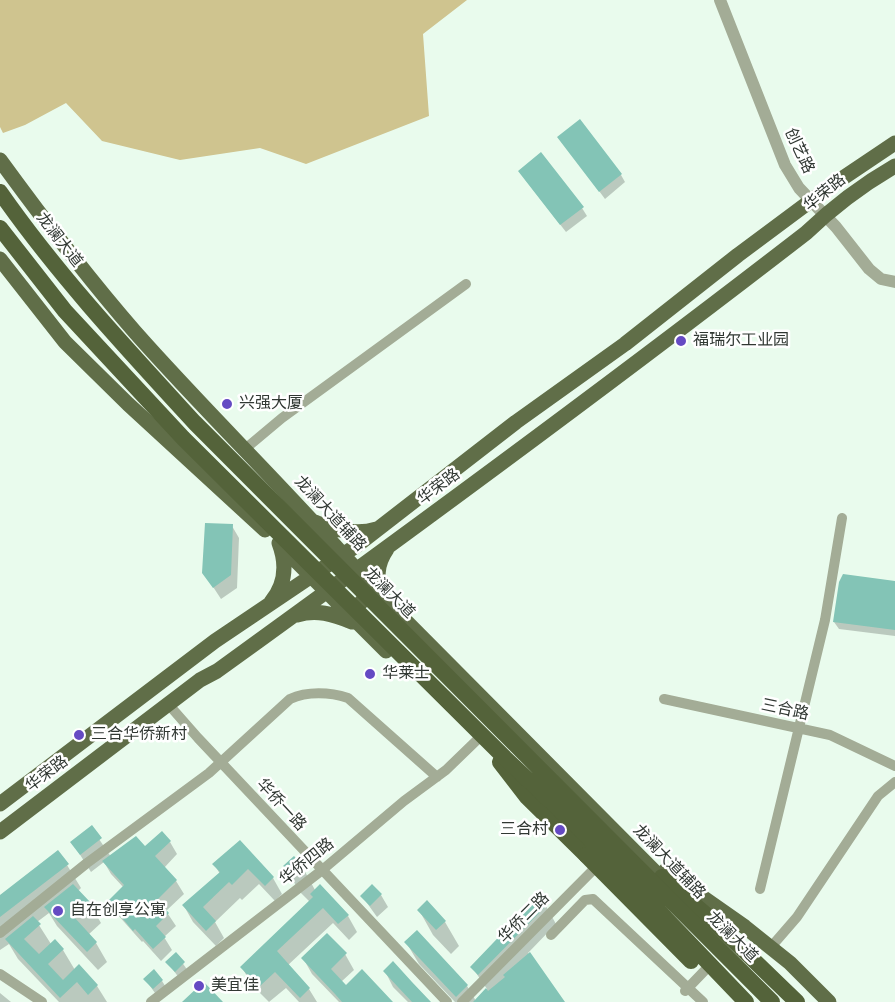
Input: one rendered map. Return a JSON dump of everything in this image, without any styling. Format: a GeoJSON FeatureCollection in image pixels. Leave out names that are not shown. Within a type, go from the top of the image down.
{"type":"FeatureCollection","features":[{"type":"Feature","properties":{"kind":"highway","name":"龙澜大道"},"geometry":{"type":"LineString","coordinates":[[0,192],[62,275],[109,330],[195,423],[772,1002]]}},
{"type":"Feature","properties":{"kind":"highway","name":"龙澜大道"},"geometry":{"type":"LineString","coordinates":[[0,228],[65,311],[183,438],[505,758],[583,832],[746,1002]]}},
{"type":"Feature","properties":{"kind":"highway"},"geometry":{"type":"LineString","coordinates":[[500,762],[527,798],[602,854],[731,1002]]}},
{"type":"Feature","properties":{"kind":"highway"},"geometry":{"type":"LineString","coordinates":[[662,877],[710,918],[797,1002]]}},
{"type":"Feature","properties":{"kind":"main road","name":"华荣路"},"geometry":{"type":"LineString","coordinates":[[0,804],[215,641],[345,554],[812,201],[895,143]]}},
{"type":"Feature","properties":{"kind":"main road","name":"龙澜大道辅路"},"geometry":{"type":"LineString","coordinates":[[0,160],[52,231],[104,296],[149,347],[383,597],[662,877],[691,911],[781,1002]]}},
{"type":"Feature","properties":{"kind":"main road","name":"华荣路"},"geometry":{"type":"LineString","coordinates":[[0,832],[200,681],[357,570],[612,382],[806,233],[824,215],[868,182],[895,166]]}},
{"type":"Feature","properties":{"kind":"main road"},"geometry":{"type":"LineString","coordinates":[[0,259],[65,342],[128,404],[273,538],[500,762]]}},
{"type":"Feature","properties":{"kind":"main road"},"geometry":{"type":"LineString","coordinates":[[273,538],[283,538],[296,531],[301,519],[298,507]]}},
{"type":"Feature","properties":{"kind":"main road"},"geometry":{"type":"LineString","coordinates":[[313,521],[332,528],[359,531],[370,531],[382,526]]}},
{"type":"Feature","properties":{"kind":"main road"},"geometry":{"type":"LineString","coordinates":[[270,604],[279,591],[284,573],[284,562],[273,538]]}},
{"type":"Feature","properties":{"kind":"main road"},"geometry":{"type":"LineString","coordinates":[[359,624],[354,615],[361,601],[375,596],[383,597],[377,580],[377,571],[389,546]]}},
{"type":"Feature","properties":{"kind":"main road"},"geometry":{"type":"LineString","coordinates":[[291,617],[303,613],[326,613],[359,624]]}},
{"type":"Feature","properties":{"kind":"main road"},"geometry":{"type":"LineString","coordinates":[[602,854],[614,831]]}},
{"type":"Feature","properties":{"kind":"main road"},"geometry":{"type":"LineString","coordinates":[[602,854],[629,846],[746,927],[790,963],[829,1002]]}},
{"type":"Feature","properties":{"kind":"main road"},"geometry":{"type":"LineString","coordinates":[[602,854],[751,1002]]}},
{"type":"Feature","properties":{"kind":"street","name":"创艺路"},"geometry":{"type":"LineString","coordinates":[[720,0],[785,165],[799,188],[876,276],[895,282]]}},
{"type":"Feature","properties":{"kind":"street"},"geometry":{"type":"LineString","coordinates":[[245,449],[282,418],[466,284]]}},
{"type":"Feature","properties":{"kind":"street"},"geometry":{"type":"LineString","coordinates":[[760,889],[825,620],[842,518]]}},
{"type":"Feature","properties":{"kind":"street"},"geometry":{"type":"LineString","coordinates":[[0,933],[87,863],[220,762],[290,699],[308,693],[340,695],[348,698],[437,777]]}},
{"type":"Feature","properties":{"kind":"street","name":"三合路"},"geometry":{"type":"LineString","coordinates":[[664,699],[830,735],[895,766]]}},
{"type":"Feature","properties":{"kind":"street","name":"华侨一路"},"geometry":{"type":"LineString","coordinates":[[169,705],[321,871],[447,1002]]}},
{"type":"Feature","properties":{"kind":"street","name":"华侨四路"},"geometry":{"type":"LineString","coordinates":[[151,1002],[321,871],[377,823],[437,777],[477,740]]}},
{"type":"Feature","properties":{"kind":"street"},"geometry":{"type":"LineString","coordinates":[[771,947],[797,917],[878,796],[895,782]]}},
{"type":"Feature","properties":{"kind":"street","name":"华侨二路"},"geometry":{"type":"LineString","coordinates":[[462,1002],[602,854]]}},
{"type":"Feature","properties":{"kind":"street"},"geometry":{"type":"LineString","coordinates":[[551,935],[585,900],[593,899],[687,989],[704,1002]]}},
{"type":"Feature","properties":{"kind":"street"},"geometry":{"type":"LineString","coordinates":[[687,989],[712,963]]}},
{"type":"Feature","properties":{"kind":"street"},"geometry":{"type":"LineString","coordinates":[[0,974],[42,1002]]}},
{"type":"Feature","properties":{"kind":"shaded area"},"geometry":{"type":"Polygon","coordinates":[[[0,0],[467,0],[423,34],[429,116],[306,164],[260,148],[180,160],[102,141],[66,103],[25,125],[3,133],[0,127],[0,0]]]}},
{"type":"Feature","properties":{"kind":"building"},"geometry":{"type":"Polygon","coordinates":[[[580,119],[622,174],[599,192],[557,137],[580,119]]]}},
{"type":"Feature","properties":{"kind":"building"},"geometry":{"type":"Polygon","coordinates":[[[541,152],[584,207],[560,225],[518,171],[541,152]]]}},
{"type":"Feature","properties":{"kind":"building"},"geometry":{"type":"Polygon","coordinates":[[[205,523],[233,524],[231,575],[213,588],[202,573],[205,523]]]}},
{"type":"Feature","properties":{"kind":"building"},"geometry":{"type":"Polygon","coordinates":[[[843,574],[895,581],[895,630],[833,622],[839,582],[843,574]]]}},
{"type":"Feature","properties":{"kind":"building"},"geometry":{"type":"Polygon","coordinates":[[[92,825],[102,838],[80,855],[70,842],[92,825]]]}},
{"type":"Feature","properties":{"kind":"building"},"geometry":{"type":"Polygon","coordinates":[[[162,831],[171,841],[155,856],[177,880],[157,900],[169,913],[156,926],[166,937],[153,949],[135,929],[133,931],[108,901],[124,885],[102,861],[136,836],[145,846],[162,831]]]}},
{"type":"Feature","properties":{"kind":"building"},"geometry":{"type":"Polygon","coordinates":[[[240,840],[274,877],[265,886],[248,869],[232,885],[229,882],[203,907],[216,921],[206,931],[182,905],[220,872],[212,864],[240,840]]]}},
{"type":"Feature","properties":{"kind":"building"},"geometry":{"type":"Polygon","coordinates":[[[58,850],[69,864],[0,917],[0,895],[58,850]]]}},
{"type":"Feature","properties":{"kind":"building"},"geometry":{"type":"Polygon","coordinates":[[[294,856],[304,867],[293,877],[283,866],[294,856]]]}},
{"type":"Feature","properties":{"kind":"building"},"geometry":{"type":"Polygon","coordinates":[[[73,884],[91,903],[75,918],[97,942],[87,952],[44,907],[73,884]]]}},
{"type":"Feature","properties":{"kind":"building"},"geometry":{"type":"Polygon","coordinates":[[[320,884],[349,915],[338,924],[323,908],[277,951],[310,988],[300,998],[275,972],[259,987],[240,967],[313,897],[310,894],[320,884]]]}},
{"type":"Feature","properties":{"kind":"building"},"geometry":{"type":"Polygon","coordinates":[[[372,884],[382,894],[370,906],[360,896],[372,884]]]}},
{"type":"Feature","properties":{"kind":"building"},"geometry":{"type":"Polygon","coordinates":[[[538,896],[547,905],[478,975],[470,967],[538,896]]]}},
{"type":"Feature","properties":{"kind":"building"},"geometry":{"type":"Polygon","coordinates":[[[427,900],[446,921],[436,930],[417,910],[427,900]]]}},
{"type":"Feature","properties":{"kind":"building"},"geometry":{"type":"Polygon","coordinates":[[[33,916],[41,924],[24,939],[39,954],[55,939],[64,949],[48,964],[63,980],[79,964],[98,985],[88,995],[77,982],[60,998],[5,939],[33,916]]]}},
{"type":"Feature","properties":{"kind":"building"},"geometry":{"type":"Polygon","coordinates":[[[417,930],[468,985],[456,997],[404,942],[417,930]]]}},
{"type":"Feature","properties":{"kind":"building"},"geometry":{"type":"Polygon","coordinates":[[[327,933],[347,953],[331,969],[346,985],[362,969],[393,1002],[342,1002],[301,958],[327,933]]]}},
{"type":"Feature","properties":{"kind":"building"},"geometry":{"type":"Polygon","coordinates":[[[176,952],[185,962],[175,972],[165,962],[176,952]]]}},
{"type":"Feature","properties":{"kind":"building"},"geometry":{"type":"Polygon","coordinates":[[[530,952],[565,1002],[473,1002],[486,988],[488,991],[505,977],[503,975],[530,952]]]}},
{"type":"Feature","properties":{"kind":"building"},"geometry":{"type":"Polygon","coordinates":[[[393,961],[431,1002],[412,1002],[383,971],[393,961]]]}},
{"type":"Feature","properties":{"kind":"building"},"geometry":{"type":"Polygon","coordinates":[[[154,969],[163,980],[153,989],[143,979],[154,969]]]}},
{"type":"Feature","properties":{"kind":"building"},"geometry":{"type":"Polygon","coordinates":[[[204,982],[223,1002],[182,1002],[199,986],[204,982]]]}},
{"type":"Feature","properties":{"kind":"place","name":"福瑞尔工业园"},"geometry":{"type":"Point","coordinates":[681,341]}},
{"type":"Feature","properties":{"kind":"place","name":"兴强大厦"},"geometry":{"type":"Point","coordinates":[227,404]}},
{"type":"Feature","properties":{"kind":"place","name":"华莱士"},"geometry":{"type":"Point","coordinates":[370,674]}},
{"type":"Feature","properties":{"kind":"place","name":"三合华侨新村"},"geometry":{"type":"Point","coordinates":[79,735]}},
{"type":"Feature","properties":{"kind":"place","name":"三合村"},"geometry":{"type":"Point","coordinates":[560,830]}},
{"type":"Feature","properties":{"kind":"place","name":"自在创享公寓"},"geometry":{"type":"Point","coordinates":[58,911]}},
{"type":"Feature","properties":{"kind":"place","name":"美宜佳"},"geometry":{"type":"Point","coordinates":[199,986]}}]}
